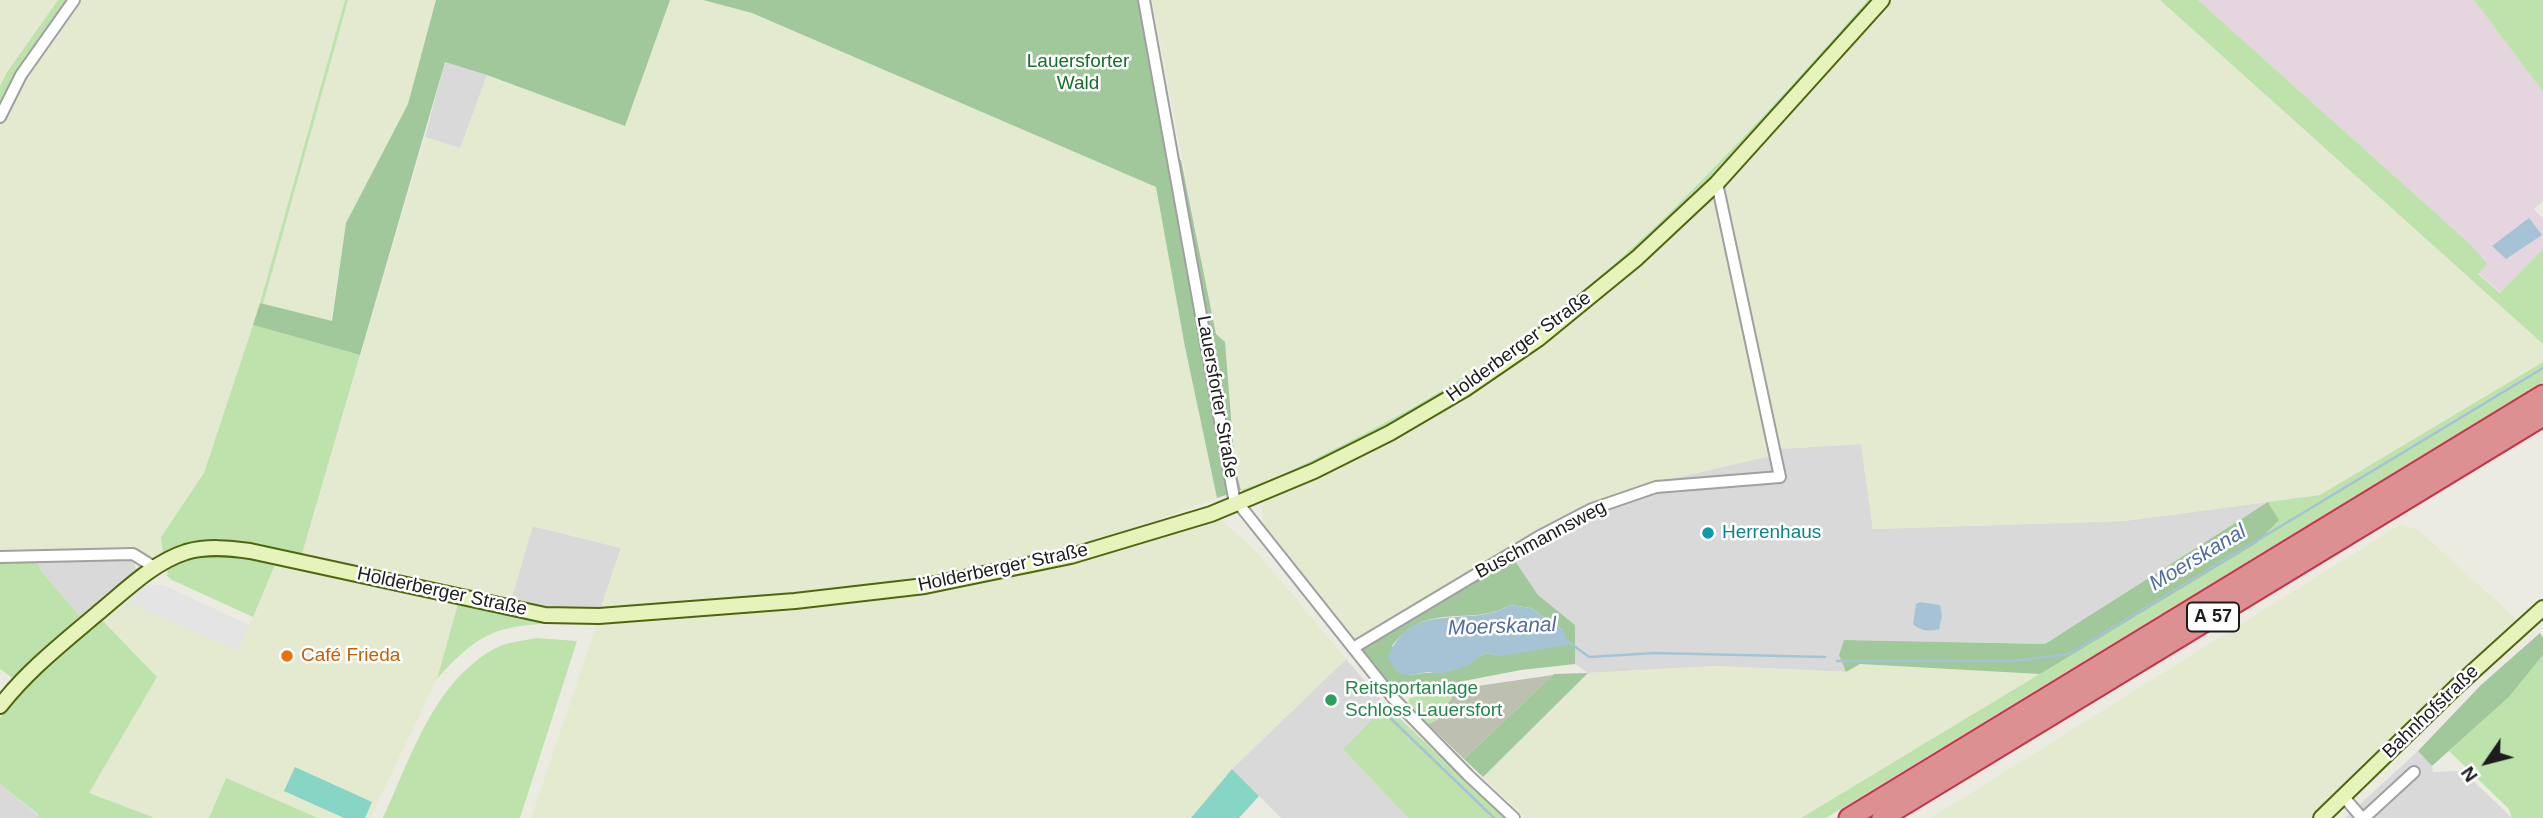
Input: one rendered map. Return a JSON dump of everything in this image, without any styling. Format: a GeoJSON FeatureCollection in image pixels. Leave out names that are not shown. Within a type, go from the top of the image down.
{"type":"FeatureCollection","features":[{"type":"Feature","properties":{"kind":"highway","name":"A 57"},"geometry":{"type":"LineString","coordinates":[[1849,818],[2543,395]]}},
{"type":"Feature","properties":{"kind":"highway","name":"A 57"},"geometry":{"type":"LineString","coordinates":[[1882,818],[2543,416]]}},
{"type":"Feature","properties":{"kind":"main road","name":"Holderberger Straße"},"geometry":{"type":"LineString","coordinates":[[0,706],[37,666],[154,567],[198,549],[225,548],[545,615],[599,616],[794,601],[925,586],[1071,556],[1239,504],[1390,433],[1492,370],[1588,299],[1678,221],[1717,183],[1882,0]]}},
{"type":"Feature","properties":{"kind":"main road","name":"Bahnhofstraße"},"geometry":{"type":"LineString","coordinates":[[2321,818],[2457,686],[2543,608]]}},
{"type":"Feature","properties":{"kind":"street"},"geometry":{"type":"LineString","coordinates":[[0,117],[21,75],[74,0]]}},
{"type":"Feature","properties":{"kind":"street","name":"Lauersforter Straße"},"geometry":{"type":"LineString","coordinates":[[1144,0],[1234,498],[1393,698],[1514,818]]}},
{"type":"Feature","properties":{"kind":"street","name":"Buschmannsweg"},"geometry":{"type":"LineString","coordinates":[[1353,648],[1528,543],[1592,509],[1656,487],[1780,477],[1717,183]]}},
{"type":"Feature","properties":{"kind":"street"},"geometry":{"type":"LineString","coordinates":[[0,557],[133,554],[154,567]]}},
{"type":"Feature","properties":{"kind":"street"},"geometry":{"type":"LineString","coordinates":[[2343,796],[2362,818],[2414,772]]}},
{"type":"Feature","properties":{"kind":"shaded area"},"geometry":{"type":"Polygon","coordinates":[[[0,0],[58,0],[7,71],[0,86],[0,0]]]}},
{"type":"Feature","properties":{"kind":"shaded area"},"geometry":{"type":"Polygon","coordinates":[[[78,0],[345,0],[260,303],[204,473],[161,537],[163,554],[154,556],[122,548],[37,554],[0,552],[0,125],[24,77],[78,0]]]}},
{"type":"Feature","properties":{"kind":"shaded area"},"geometry":{"type":"Polygon","coordinates":[[[348,0],[436,0],[408,104],[346,223],[331,321],[263,304],[348,0]]]}},
{"type":"Feature","properties":{"kind":"shaded area"},"geometry":{"type":"Polygon","coordinates":[[[670,0],[703,0],[752,13],[1156,187],[1185,347],[1217,498],[1069,552],[924,580],[797,596],[600,610],[621,548],[533,526],[510,604],[301,557],[425,137],[460,148],[487,75],[625,126],[670,0]]]}},
{"type":"Feature","properties":{"kind":"shaded area"},"geometry":{"type":"Polygon","coordinates":[[[1152,0],[1868,0],[1714,169],[1630,250],[1581,292],[1495,356],[1384,424],[1258,485],[1241,490],[1235,468],[1225,342],[1216,334],[1152,0]]]}},
{"type":"Feature","properties":{"kind":"shaded area"},"geometry":{"type":"Polygon","coordinates":[[[1894,0],[2160,0],[2543,344],[2543,362],[2320,495],[2124,521],[1873,529],[1861,444],[1778,449],[1723,186],[1894,0]]]}},
{"type":"Feature","properties":{"kind":"shaded area"},"geometry":{"type":"Polygon","coordinates":[[[2198,0],[2474,0],[2543,92],[2543,201],[2534,209],[2543,219],[2543,249],[2501,293],[2478,273],[2470,244],[2198,0]]]}},
{"type":"Feature","properties":{"kind":"shaded area"},"geometry":{"type":"Polygon","coordinates":[[[445,62],[487,75],[460,149],[425,137],[445,62]]]}},
{"type":"Feature","properties":{"kind":"shaded area"},"geometry":{"type":"Polygon","coordinates":[[[1712,196],[1715,198],[1774,455],[1640,486],[1573,514],[1364,638],[1349,638],[1266,528],[1262,507],[1267,499],[1432,414],[1712,196]]]}},
{"type":"Feature","properties":{"kind":"shaded area"},"geometry":{"type":"Polygon","coordinates":[[[1861,444],[1873,529],[2124,521],[2268,502],[2045,644],[1845,640],[1839,655],[1846,672],[1716,666],[1588,673],[1575,664],[1575,625],[1538,595],[1513,558],[1573,514],[1640,486],[1774,455],[1778,449],[1861,444]]]}},
{"type":"Feature","properties":{"kind":"shaded area"},"geometry":{"type":"Polygon","coordinates":[[[1218,517],[1255,550],[1346,659],[1232,769],[1191,818],[531,818],[597,623],[800,606],[1006,578],[1072,562],[1218,517]]]}},
{"type":"Feature","properties":{"kind":"shaded area"},"geometry":{"type":"Polygon","coordinates":[[[2401,524],[2418,530],[2523,625],[2321,818],[1931,818],[2401,524]]]}},
{"type":"Feature","properties":{"kind":"shaded area"},"geometry":{"type":"Polygon","coordinates":[[[532,526],[621,548],[600,610],[544,611],[510,604],[532,526]]]}},
{"type":"Feature","properties":{"kind":"shaded area"},"geometry":{"type":"Polygon","coordinates":[[[125,558],[133,561],[135,576],[83,620],[41,571],[37,561],[125,558]]]}},
{"type":"Feature","properties":{"kind":"shaded area"},"geometry":{"type":"Polygon","coordinates":[[[276,562],[458,604],[437,679],[370,818],[318,818],[226,778],[209,818],[155,818],[89,793],[157,677],[102,620],[147,585],[163,585],[249,625],[276,562]]]}},
{"type":"Feature","properties":{"kind":"shaded area"},"geometry":{"type":"Polygon","coordinates":[[[147,585],[163,585],[249,625],[238,650],[126,602],[147,585]]]}},
{"type":"Feature","properties":{"kind":"shaded area"},"geometry":{"type":"Polygon","coordinates":[[[1346,659],[1386,705],[1343,749],[1408,818],[1281,818],[1232,769],[1346,659]]]}},
{"type":"Feature","properties":{"kind":"shaded area"},"geometry":{"type":"Polygon","coordinates":[[[1859,664],[2040,674],[1801,818],[1526,818],[1483,777],[1588,673],[1716,666],[1846,672],[1859,664]]]}},
{"type":"Feature","properties":{"kind":"shaded area"},"geometry":{"type":"Polygon","coordinates":[[[1553,675],[1464,759],[1428,724],[1438,719],[1440,711],[1452,698],[1450,690],[1553,675]]]}},
{"type":"Feature","properties":{"kind":"shaded area"},"geometry":{"type":"Polygon","coordinates":[[[2418,751],[2432,766],[2433,772],[2458,771],[2467,775],[2512,818],[2345,818],[2418,751]]]}},
{"type":"Feature","properties":{"kind":"shaded area"},"geometry":{"type":"Polygon","coordinates":[[[295,767],[372,802],[365,818],[344,818],[284,791],[295,767]]]}},
{"type":"Feature","properties":{"kind":"shaded area"},"geometry":{"type":"Polygon","coordinates":[[[1232,769],[1259,796],[1239,818],[1191,818],[1232,769]]]}},
{"type":"Feature","properties":{"kind":"shaded area"},"geometry":{"type":"Polygon","coordinates":[[[0,784],[39,816],[0,818],[0,784]]]}},
{"type":"Feature","properties":{"kind":"green space"},"geometry":{"type":"Polygon","coordinates":[[[58,0],[71,0],[0,108],[0,86],[7,72],[58,0]]]}},
{"type":"Feature","properties":{"kind":"green space"},"geometry":{"type":"Polygon","coordinates":[[[345,0],[348,0],[263,304],[260,303],[345,0]]]}},
{"type":"Feature","properties":{"kind":"green space"},"geometry":{"type":"Polygon","coordinates":[[[436,0],[670,0],[625,126],[445,62],[360,355],[253,325],[260,303],[332,321],[346,223],[408,104],[436,0]]]}},
{"type":"Feature","properties":{"kind":"green space","name":"Lauersforter Wald"},"geometry":{"type":"Polygon","coordinates":[[[703,0],[1140,0],[1170,158],[1181,160],[1216,334],[1225,342],[1235,468],[1241,490],[1217,498],[1185,347],[1156,187],[752,13],[703,0]]]}},
{"type":"Feature","properties":{"kind":"green space"},"geometry":{"type":"Polygon","coordinates":[[[1868,0],[1876,0],[1756,134],[1671,221],[1532,337],[1437,400],[1319,463],[1248,493],[1241,490],[1300,466],[1393,419],[1465,376],[1534,329],[1600,277],[1693,190],[1868,0]]]}},
{"type":"Feature","properties":{"kind":"green space"},"geometry":{"type":"Polygon","coordinates":[[[2160,0],[2198,0],[2470,244],[2487,264],[2478,274],[2500,293],[2543,249],[2543,344],[2160,0]]]}},
{"type":"Feature","properties":{"kind":"green space"},"geometry":{"type":"Polygon","coordinates":[[[2474,0],[2543,0],[2543,92],[2474,0]]]}},
{"type":"Feature","properties":{"kind":"green space"},"geometry":{"type":"Polygon","coordinates":[[[253,325],[360,355],[301,557],[216,541],[197,543],[163,554],[161,537],[204,473],[253,325]]]}},
{"type":"Feature","properties":{"kind":"green space"},"geometry":{"type":"Polygon","coordinates":[[[2543,362],[2543,382],[1826,818],[1801,818],[2257,543],[2279,520],[2268,502],[2320,495],[2543,362]]]}},
{"type":"Feature","properties":{"kind":"green space"},"geometry":{"type":"Polygon","coordinates":[[[2268,502],[2279,520],[2257,543],[2040,674],[1860,664],[1846,672],[1839,655],[1844,640],[2045,644],[2268,502]]]}},
{"type":"Feature","properties":{"kind":"green space"},"geometry":{"type":"Polygon","coordinates":[[[221,553],[276,562],[253,617],[167,576],[168,567],[174,564],[193,557],[221,553]]]}},
{"type":"Feature","properties":{"kind":"green space"},"geometry":{"type":"Polygon","coordinates":[[[1513,558],[1538,595],[1575,625],[1575,664],[1521,670],[1406,692],[1394,692],[1363,653],[1362,647],[1513,558]],[[1510,605],[1480,614],[1435,618],[1406,632],[1392,646],[1409,675],[1457,669],[1485,653],[1517,653],[1563,630],[1531,608],[1510,605]]]}},
{"type":"Feature","properties":{"kind":"green space"},"geometry":{"type":"Polygon","coordinates":[[[37,561],[41,571],[83,620],[14,679],[0,669],[0,562],[37,561]]]}},
{"type":"Feature","properties":{"kind":"green space"},"geometry":{"type":"Polygon","coordinates":[[[458,604],[562,623],[522,626],[492,634],[466,650],[437,679],[458,604]]]}},
{"type":"Feature","properties":{"kind":"green space"},"geometry":{"type":"Polygon","coordinates":[[[102,620],[157,677],[89,793],[155,818],[37,818],[39,815],[0,784],[0,718],[26,684],[102,620]]]}},
{"type":"Feature","properties":{"kind":"green space"},"geometry":{"type":"Polygon","coordinates":[[[2540,633],[2543,638],[2543,655],[2509,697],[2432,766],[2418,751],[2481,685],[2540,633]]]}},
{"type":"Feature","properties":{"kind":"green space"},"geometry":{"type":"Polygon","coordinates":[[[536,638],[577,641],[520,818],[383,818],[426,724],[455,681],[494,649],[536,638]]]}},
{"type":"Feature","properties":{"kind":"green space"},"geometry":{"type":"Polygon","coordinates":[[[2543,655],[2543,818],[2512,818],[2509,809],[2449,751],[2509,697],[2543,655]]]}},
{"type":"Feature","properties":{"kind":"green space"},"geometry":{"type":"Polygon","coordinates":[[[1588,673],[1483,777],[1464,759],[1554,674],[1588,673]]]}},
{"type":"Feature","properties":{"kind":"green space"},"geometry":{"type":"Polygon","coordinates":[[[1450,690],[1452,698],[1440,711],[1438,719],[1428,724],[1408,707],[1409,698],[1450,690]]]}},
{"type":"Feature","properties":{"kind":"green space"},"geometry":{"type":"Polygon","coordinates":[[[1386,705],[1504,818],[1408,818],[1343,749],[1386,705]]]}},
{"type":"Feature","properties":{"kind":"green space"},"geometry":{"type":"Polygon","coordinates":[[[226,778],[318,818],[209,818],[226,778]]]}},
{"type":"Feature","properties":{"kind":"water"},"geometry":{"type":"Polygon","coordinates":[[[2529,218],[2542,235],[2506,259],[2492,246],[2529,218]]]}},
{"type":"Feature","properties":{"kind":"water"},"geometry":{"type":"Polygon","coordinates":[[[1920,602],[1940,605],[1942,616],[1939,629],[1926,630],[1913,624],[1916,604],[1920,602]]]}},
{"type":"Feature","properties":{"kind":"water"},"geometry":{"type":"Polygon","coordinates":[[[1510,605],[1531,608],[1563,630],[1568,645],[1502,656],[1485,653],[1468,666],[1441,674],[1397,673],[1388,657],[1399,639],[1412,627],[1443,618],[1494,612],[1510,605]]]}},
{"type":"Feature","properties":{"kind":"waterway","name":"Moerskanal"},"geometry":{"type":"LineString","coordinates":[[1837,661],[2014,661],[2069,654],[2543,368]]}},
{"type":"Feature","properties":{"kind":"waterway","name":"Moerskanal"},"geometry":{"type":"LineString","coordinates":[[1566,640],[1589,657],[1655,653],[1825,657]]}},
{"type":"Feature","properties":{"kind":"waterway","name":"Moerskanal"},"geometry":{"type":"LineString","coordinates":[[1384,712],[1494,818]]}},
{"type":"Feature","properties":{"kind":"place","name":"Herrenhaus"},"geometry":{"type":"Point","coordinates":[1708,533]}},
{"type":"Feature","properties":{"kind":"place","name":"Café Frieda"},"geometry":{"type":"Point","coordinates":[287,656]}},
{"type":"Feature","properties":{"kind":"place","name":"Reitsportanlage Schloss Lauersfort"},"geometry":{"type":"Point","coordinates":[1331,700]}}]}
